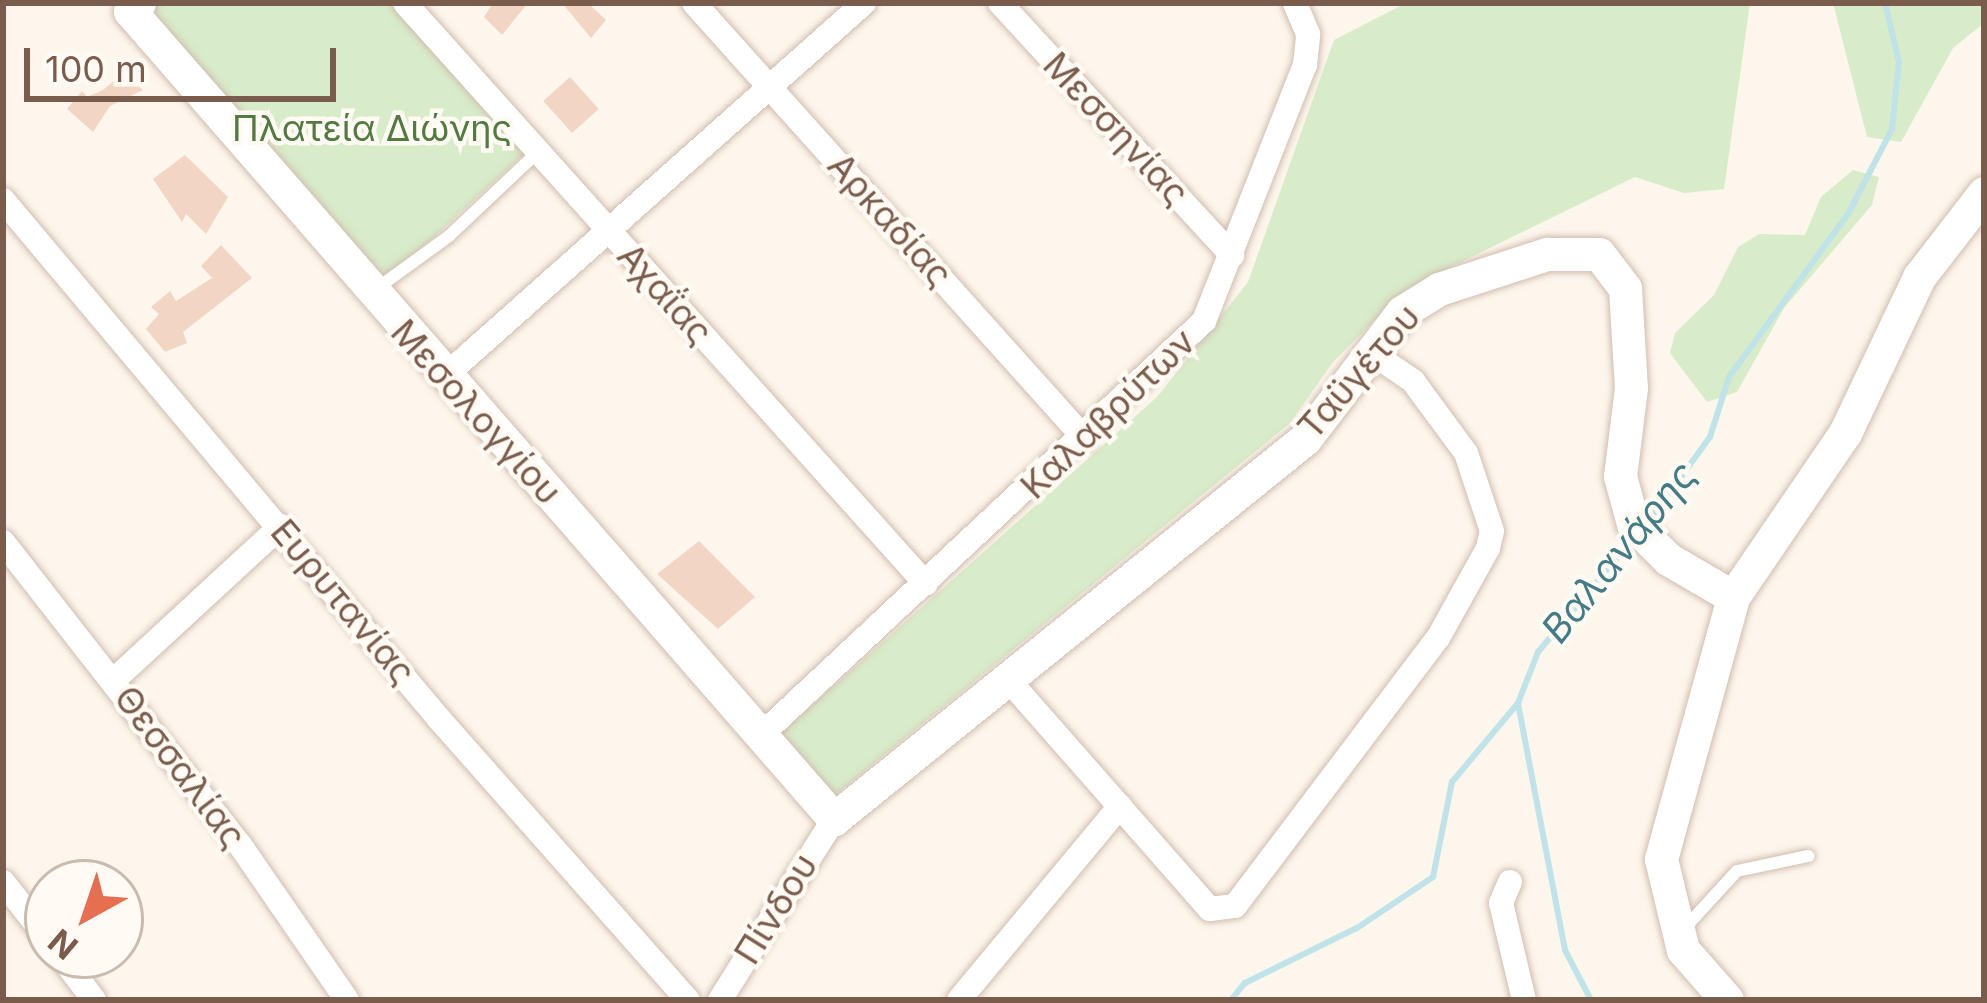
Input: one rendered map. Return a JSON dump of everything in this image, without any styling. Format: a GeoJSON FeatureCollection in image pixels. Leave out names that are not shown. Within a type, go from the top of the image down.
{"type":"FeatureCollection","features":[{"type":"Feature","properties":{"kind":"street","name":"Αχαΐας"},"geometry":{"type":"LineString","coordinates":[[406,3],[926,584]]}},
{"type":"Feature","properties":{"kind":"street","name":"Αρκαδίας"},"geometry":{"type":"LineString","coordinates":[[694,3],[1085,439]]}},
{"type":"Feature","properties":{"kind":"street"},"geometry":{"type":"LineString","coordinates":[[446,375],[864,3]]}},
{"type":"Feature","properties":{"kind":"street","name":"Μεσσηνίας"},"geometry":{"type":"LineString","coordinates":[[1000,3],[1232,255]]}},
{"type":"Feature","properties":{"kind":"street","name":"Καλαβρύτων"},"geometry":{"type":"LineString","coordinates":[[760,736],[1085,439],[1204,321],[1305,65],[1308,34],[1295,3]]}},
{"type":"Feature","properties":{"kind":"street","name":"Μεσολογγίου"},"geometry":{"type":"LineString","coordinates":[[130,6],[370,292],[834,819]]}},
{"type":"Feature","properties":{"kind":"street"},"geometry":{"type":"LineString","coordinates":[[1727,1000],[1696,972],[1676,933],[1662,873],[1665,827],[1733,597],[1845,433],[1909,292],[1984,193]]}},
{"type":"Feature","properties":{"kind":"street","name":"Ευρυτανίας"},"geometry":{"type":"LineString","coordinates":[[3,200],[688,1000]]}},
{"type":"Feature","properties":{"kind":"street","name":"Ταϋγέτου"},"geometry":{"type":"LineString","coordinates":[[834,819],[1005,676],[1305,439],[1402,312],[1439,289],[1547,254],[1599,254],[1616,270],[1631,312],[1619,476],[1633,524],[1681,567],[1733,597]]}},
{"type":"Feature","properties":{"kind":"street"},"geometry":{"type":"LineString","coordinates":[[1005,676],[1210,910],[1228,911],[1331,787],[1368,724],[1438,638],[1489,548],[1492,531],[1466,453],[1413,381],[1369,351]]}},
{"type":"Feature","properties":{"kind":"street"},"geometry":{"type":"LineString","coordinates":[[114,680],[280,526]]}},
{"type":"Feature","properties":{"kind":"street","name":"Θεσσαλίας"},"geometry":{"type":"LineString","coordinates":[[3,542],[114,680],[346,1000]]}},
{"type":"Feature","properties":{"kind":"street"},"geometry":{"type":"LineString","coordinates":[[959,1000],[1120,806]]}},
{"type":"Feature","properties":{"kind":"street","name":"Πίνδου"},"geometry":{"type":"LineString","coordinates":[[720,1000],[834,819]]}},
{"type":"Feature","properties":{"kind":"street"},"geometry":{"type":"LineString","coordinates":[[3,881],[24,908]]}},
{"type":"Feature","properties":{"kind":"street"},"geometry":{"type":"LineString","coordinates":[[1510,882],[1501,903],[1524,1000]]}},
{"type":"Feature","properties":{"kind":"lane"},"geometry":{"type":"LineString","coordinates":[[370,292],[449,236],[539,151]]}},
{"type":"Feature","properties":{"kind":"lane"},"geometry":{"type":"LineString","coordinates":[[1676,933],[1737,871],[1808,856]]}},
{"type":"Feature","properties":{"kind":"green space","name":"Πλατεία Διώνης"},"geometry":{"type":"Polygon","coordinates":[[[155,3],[389,3],[524,154],[380,287],[146,12],[155,3]]]}},
{"type":"Feature","properties":{"kind":"green space"},"geometry":{"type":"Polygon","coordinates":[[[1406,3],[1750,3],[1724,189],[1684,193],[1635,177],[1453,266],[1386,309],[1333,362],[1290,423],[835,795],[778,736],[1158,396],[1248,282],[1334,40],[1406,3]]]}},
{"type":"Feature","properties":{"kind":"green space"},"geometry":{"type":"Polygon","coordinates":[[[1833,3],[1984,3],[1984,23],[1953,48],[1901,142],[1867,137],[1833,3]]]}},
{"type":"Feature","properties":{"kind":"green space"},"geometry":{"type":"Polygon","coordinates":[[[1853,170],[1879,177],[1872,205],[1784,308],[1737,392],[1707,402],[1670,353],[1675,333],[1714,295],[1738,247],[1759,234],[1805,235],[1821,197],[1853,170]]]}},
{"type":"Feature","properties":{"kind":"building"},"geometry":{"type":"Polygon","coordinates":[[[493,3],[528,3],[502,35],[484,17],[493,3]]]}},
{"type":"Feature","properties":{"kind":"building"},"geometry":{"type":"Polygon","coordinates":[[[562,3],[588,3],[606,20],[591,38],[562,3]]]}},
{"type":"Feature","properties":{"kind":"building"},"geometry":{"type":"Polygon","coordinates":[[[123,73],[143,90],[110,106],[93,132],[67,109],[82,91],[87,97],[103,90],[123,73]]]}},
{"type":"Feature","properties":{"kind":"building"},"geometry":{"type":"Polygon","coordinates":[[[570,77],[599,109],[572,133],[543,101],[570,77]]]}},
{"type":"Feature","properties":{"kind":"building"},"geometry":{"type":"Polygon","coordinates":[[[185,155],[228,197],[206,234],[186,214],[182,222],[153,179],[185,155]]]}},
{"type":"Feature","properties":{"kind":"building"},"geometry":{"type":"Polygon","coordinates":[[[221,245],[252,278],[183,332],[187,343],[165,352],[146,329],[159,314],[151,307],[170,291],[176,301],[212,278],[201,266],[221,245]]]}},
{"type":"Feature","properties":{"kind":"building"},"geometry":{"type":"Polygon","coordinates":[[[699,541],[755,597],[718,629],[657,574],[699,541]]]}},
{"type":"Feature","properties":{"kind":"waterway","name":"Βαλανάρης"},"geometry":{"type":"LineString","coordinates":[[1647,524],[1710,437],[1729,377],[1848,214],[1892,129],[1899,62],[1885,3]]}},
{"type":"Feature","properties":{"kind":"waterway","name":"Βαλανάρης"},"geometry":{"type":"LineString","coordinates":[[1591,1000],[1565,950],[1518,703],[1538,652],[1634,538]]}},
{"type":"Feature","properties":{"kind":"waterway"},"geometry":{"type":"LineString","coordinates":[[1231,1000],[1245,983],[1357,928],[1433,877],[1452,782],[1518,703]]}}]}
